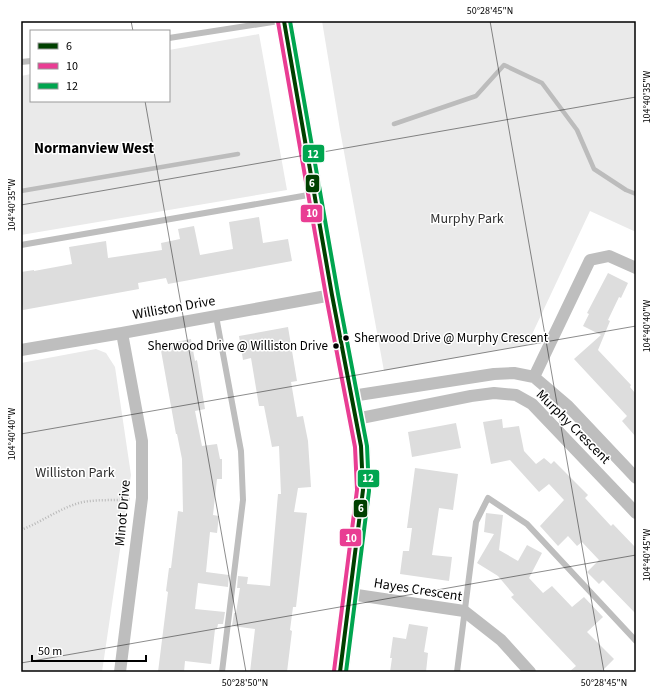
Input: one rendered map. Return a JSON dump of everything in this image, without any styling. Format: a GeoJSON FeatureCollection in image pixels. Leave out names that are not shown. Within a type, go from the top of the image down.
{"type":"FeatureCollection","features":[{"type":"Feature","properties":{"kind":"street"},"geometry":{"type":"LineString","coordinates":[[284,21],[332,295],[361,446],[363,490],[340,672]]}},
{"type":"Feature","properties":{"kind":"street"},"geometry":{"type":"LineString","coordinates":[[534,377],[590,260],[609,256],[636,268]]}},
{"type":"Feature","properties":{"kind":"street","name":"Williston Drive"},"geometry":{"type":"LineString","coordinates":[[21,350],[332,295]]}},
{"type":"Feature","properties":{"kind":"street","name":"Minot Drive"},"geometry":{"type":"LineString","coordinates":[[120,672],[142,498],[142,441],[122,333]]}},
{"type":"Feature","properties":{"kind":"street","name":"Murphy Crescent"},"geometry":{"type":"LineString","coordinates":[[352,396],[494,374],[514,373],[534,377],[568,406],[636,478]]}},
{"type":"Feature","properties":{"kind":"street","name":"Murphy Crescent"},"geometry":{"type":"LineString","coordinates":[[356,420],[471,396],[494,393],[516,395],[532,404],[636,513]]}},
{"type":"Feature","properties":{"kind":"street","name":"Hayes Crescent"},"geometry":{"type":"LineString","coordinates":[[350,594],[464,611],[501,640],[530,672]]}},
{"type":"Feature","properties":{"kind":"lane"},"geometry":{"type":"LineString","coordinates":[[170,38],[278,21]]}},
{"type":"Feature","properties":{"kind":"lane"},"geometry":{"type":"LineString","coordinates":[[21,245],[315,194]]}},
{"type":"Feature","properties":{"kind":"lane"},"geometry":{"type":"LineString","coordinates":[[216,316],[241,451],[243,500],[222,672]]}},
{"type":"Feature","properties":{"kind":"lane"},"geometry":{"type":"LineString","coordinates":[[457,672],[476,522],[488,498],[527,524],[636,641]]}},
{"type":"Feature","properties":{"kind":"path"},"geometry":{"type":"LineString","coordinates":[[21,530],[32,526],[64,508],[83,502],[142,498]]}},
{"type":"Feature","properties":{"kind":"green space","name":"Murphy Park"},"geometry":{"type":"Polygon","coordinates":[[[322,21],[636,21],[636,232],[590,211],[527,345],[384,371],[340,130],[322,21]]]}},
{"type":"Feature","properties":{"kind":"green space"},"geometry":{"type":"Polygon","coordinates":[[[259,34],[287,190],[21,235],[21,76],[30,74],[30,102],[170,102],[170,50],[259,34]]]}},
{"type":"Feature","properties":{"kind":"green space","name":"Williston Park"},"geometry":{"type":"Polygon","coordinates":[[[96,349],[106,353],[115,367],[131,475],[102,672],[21,672],[21,363],[96,349]]]}},
{"type":"Feature","properties":{"kind":"building"},"geometry":{"type":"Polygon","coordinates":[[[259,217],[263,243],[288,239],[292,261],[168,284],[166,278],[138,283],[139,289],[23,310],[21,298],[21,272],[72,264],[69,247],[106,241],[108,258],[162,250],[161,243],[180,239],[178,229],[194,226],[200,255],[233,249],[229,222],[259,217]]]}},
{"type":"Feature","properties":{"kind":"building"},"geometry":{"type":"Polygon","coordinates":[[[608,273],[628,283],[621,298],[619,297],[608,320],[610,321],[598,350],[631,385],[630,387],[636,394],[636,437],[622,421],[627,416],[574,359],[601,335],[583,326],[589,314],[587,313],[608,273]]]}},
{"type":"Feature","properties":{"kind":"building"},"geometry":{"type":"Polygon","coordinates":[[[288,327],[297,381],[291,382],[297,417],[303,416],[308,441],[311,487],[298,488],[294,512],[307,513],[296,607],[293,607],[290,630],[292,631],[287,672],[250,672],[255,629],[232,626],[234,613],[236,613],[240,588],[237,588],[238,576],[248,577],[247,584],[270,586],[278,494],[281,494],[279,446],[272,447],[264,406],[259,406],[251,358],[243,360],[239,336],[288,327]]]}},
{"type":"Feature","properties":{"kind":"building"},"geometry":{"type":"Polygon","coordinates":[[[191,339],[195,361],[197,360],[205,409],[195,411],[202,446],[217,444],[220,459],[222,459],[222,479],[217,479],[213,515],[219,516],[217,533],[210,532],[206,572],[229,575],[228,587],[198,583],[195,609],[225,612],[223,624],[218,624],[217,629],[215,629],[211,664],[185,661],[184,672],[158,672],[168,592],[166,591],[169,568],[171,568],[178,511],[183,512],[182,459],[160,345],[191,339]]]}},
{"type":"Feature","properties":{"kind":"building"},"geometry":{"type":"Polygon","coordinates":[[[502,419],[503,428],[519,426],[524,451],[536,464],[544,458],[551,464],[554,461],[588,495],[585,498],[611,526],[613,524],[636,548],[636,614],[603,580],[599,584],[587,572],[599,560],[582,542],[577,546],[568,536],[558,546],[540,526],[564,500],[549,484],[539,492],[510,460],[491,464],[483,422],[502,419]]]}},
{"type":"Feature","properties":{"kind":"building"},"geometry":{"type":"Polygon","coordinates":[[[456,423],[461,448],[412,457],[408,432],[456,423]]]}},
{"type":"Feature","properties":{"kind":"building"},"geometry":{"type":"Polygon","coordinates":[[[415,468],[458,474],[453,510],[439,508],[432,555],[452,557],[449,581],[400,574],[403,551],[409,551],[412,528],[407,528],[415,468]]]}},
{"type":"Feature","properties":{"kind":"building"},"geometry":{"type":"Polygon","coordinates":[[[486,513],[503,515],[499,550],[518,561],[527,545],[542,553],[529,578],[543,593],[552,586],[572,607],[584,597],[603,617],[587,632],[614,659],[601,672],[569,672],[576,666],[511,597],[514,595],[498,576],[477,563],[494,534],[484,532],[486,513]]]}},
{"type":"Feature","properties":{"kind":"building"},"geometry":{"type":"Polygon","coordinates":[[[409,624],[428,627],[424,652],[428,653],[426,672],[390,672],[393,637],[406,639],[409,624]]]}},
{"type":"Feature","properties":{"kind":"waterway"},"geometry":{"type":"LineString","coordinates":[[394,124],[476,96],[504,65],[542,83],[577,130],[594,169],[626,190],[636,194]]}},
{"type":"Feature","properties":{"kind":"waterway"},"geometry":{"type":"LineString","coordinates":[[21,191],[238,154]]}},
{"type":"Feature","properties":{"kind":"transit line","name":"6"},"geometry":{"type":"LineString","coordinates":[[284,21],[332,295],[361,446],[363,490],[340,672]]}},
{"type":"Feature","properties":{"kind":"transit line","name":"12"},"geometry":{"type":"LineString","coordinates":[[290,21],[338,294],[367,446],[369,491],[346,672]]}},
{"type":"Feature","properties":{"kind":"transit line","name":"10"},"geometry":{"type":"LineString","coordinates":[[278,22],[326,296],[355,447],[357,490],[334,671]]}},
{"type":"Feature","properties":{"kind":"place","name":"Sherwood Drive @ Murphy Crescent"},"geometry":{"type":"Point","coordinates":[346,338]}},
{"type":"Feature","properties":{"kind":"place","name":"Sherwood Drive @ Williston Drive"},"geometry":{"type":"Point","coordinates":[336,346]}},
{"type":"Feature","properties":{"kind":"district","name":"Normanview West"},"geometry":{"type":"Point","coordinates":[94,148]}}]}
